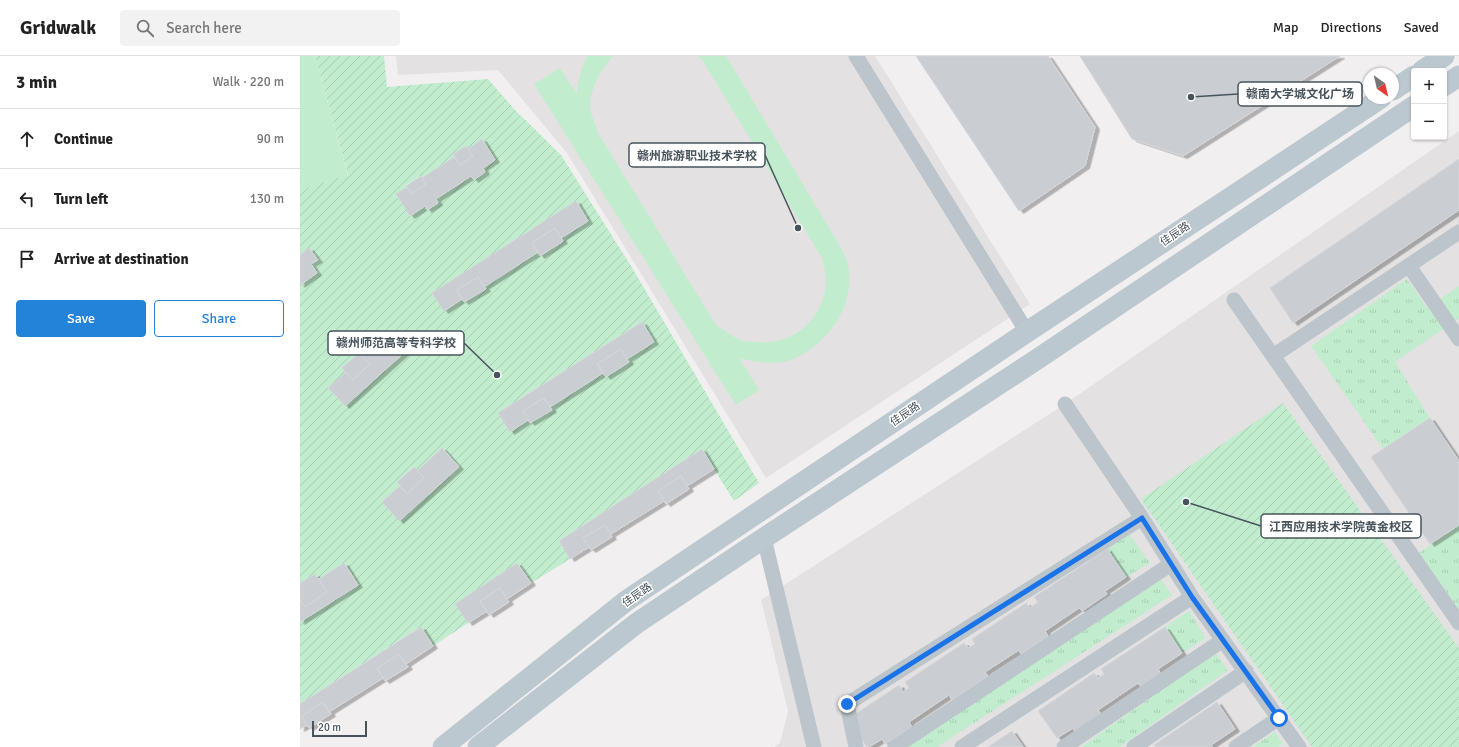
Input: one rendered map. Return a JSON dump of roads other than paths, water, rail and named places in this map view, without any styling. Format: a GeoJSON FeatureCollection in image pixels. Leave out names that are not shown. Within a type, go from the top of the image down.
{"type":"FeatureCollection","features":[{"type":"Feature","properties":{"kind":"main road"},"geometry":{"type":"LineString","coordinates":[[1426,68],[1444,56]]}},
{"type":"Feature","properties":{"kind":"main road"},"geometry":{"type":"LineString","coordinates":[[1447,84],[1459,76]]}},
{"type":"Feature","properties":{"kind":"main road"},"geometry":{"type":"LineString","coordinates":[[1399,86],[1411,78]]}},
{"type":"Feature","properties":{"kind":"main road","name":"佳辰路"},"geometry":{"type":"LineString","coordinates":[[442,747],[626,601],[1027,332],[1372,104]]}},
{"type":"Feature","properties":{"kind":"main road"},"geometry":{"type":"LineString","coordinates":[[478,747],[637,624],[764,538],[1036,360],[1411,108]]}},
{"type":"Feature","properties":{"kind":"street"},"geometry":{"type":"LineString","coordinates":[[856,56],[1027,332]]}},
{"type":"Feature","properties":{"kind":"street"},"geometry":{"type":"LineString","coordinates":[[1273,356],[1459,232]]}},
{"type":"Feature","properties":{"kind":"street"},"geometry":{"type":"LineString","coordinates":[[1409,266],[1457,332]]}},
{"type":"Feature","properties":{"kind":"street"},"geometry":{"type":"LineString","coordinates":[[1234,300],[1459,623]]}},
{"type":"Feature","properties":{"kind":"street"},"geometry":{"type":"LineString","coordinates":[[1065,404],[1142,518],[1192,597],[1279,718],[1298,747]]}},
{"type":"Feature","properties":{"kind":"street"},"geometry":{"type":"LineString","coordinates":[[856,747],[847,704],[1142,518]]}},
{"type":"Feature","properties":{"kind":"street"},"geometry":{"type":"LineString","coordinates":[[764,538],[814,747]]}},
{"type":"Feature","properties":{"kind":"street"},"geometry":{"type":"LineString","coordinates":[[895,747],[1171,564]]}},
{"type":"Feature","properties":{"kind":"street"},"geometry":{"type":"LineString","coordinates":[[962,747],[1192,597]]}},
{"type":"Feature","properties":{"kind":"street"},"geometry":{"type":"LineString","coordinates":[[1064,747],[1223,640]]}},
{"type":"Feature","properties":{"kind":"street"},"geometry":{"type":"LineString","coordinates":[[1134,747],[1246,672]]}},
{"type":"Feature","properties":{"kind":"street"},"geometry":{"type":"LineString","coordinates":[[1236,747],[1279,718]]}},
{"type":"Feature","properties":{"kind":"place","name":"赣南大学城文化广场"},"geometry":{"type":"Point","coordinates":[1191,97]}},
{"type":"Feature","properties":{"kind":"place","name":"赣州旅游职业技术学校"},"geometry":{"type":"Point","coordinates":[798,228]}},
{"type":"Feature","properties":{"kind":"place","name":"赣州师范高等专科学校"},"geometry":{"type":"Point","coordinates":[497,375]}},
{"type":"Feature","properties":{"kind":"place","name":"江西应用技术学院黄金校区"},"geometry":{"type":"Point","coordinates":[1186,502]}}]}
